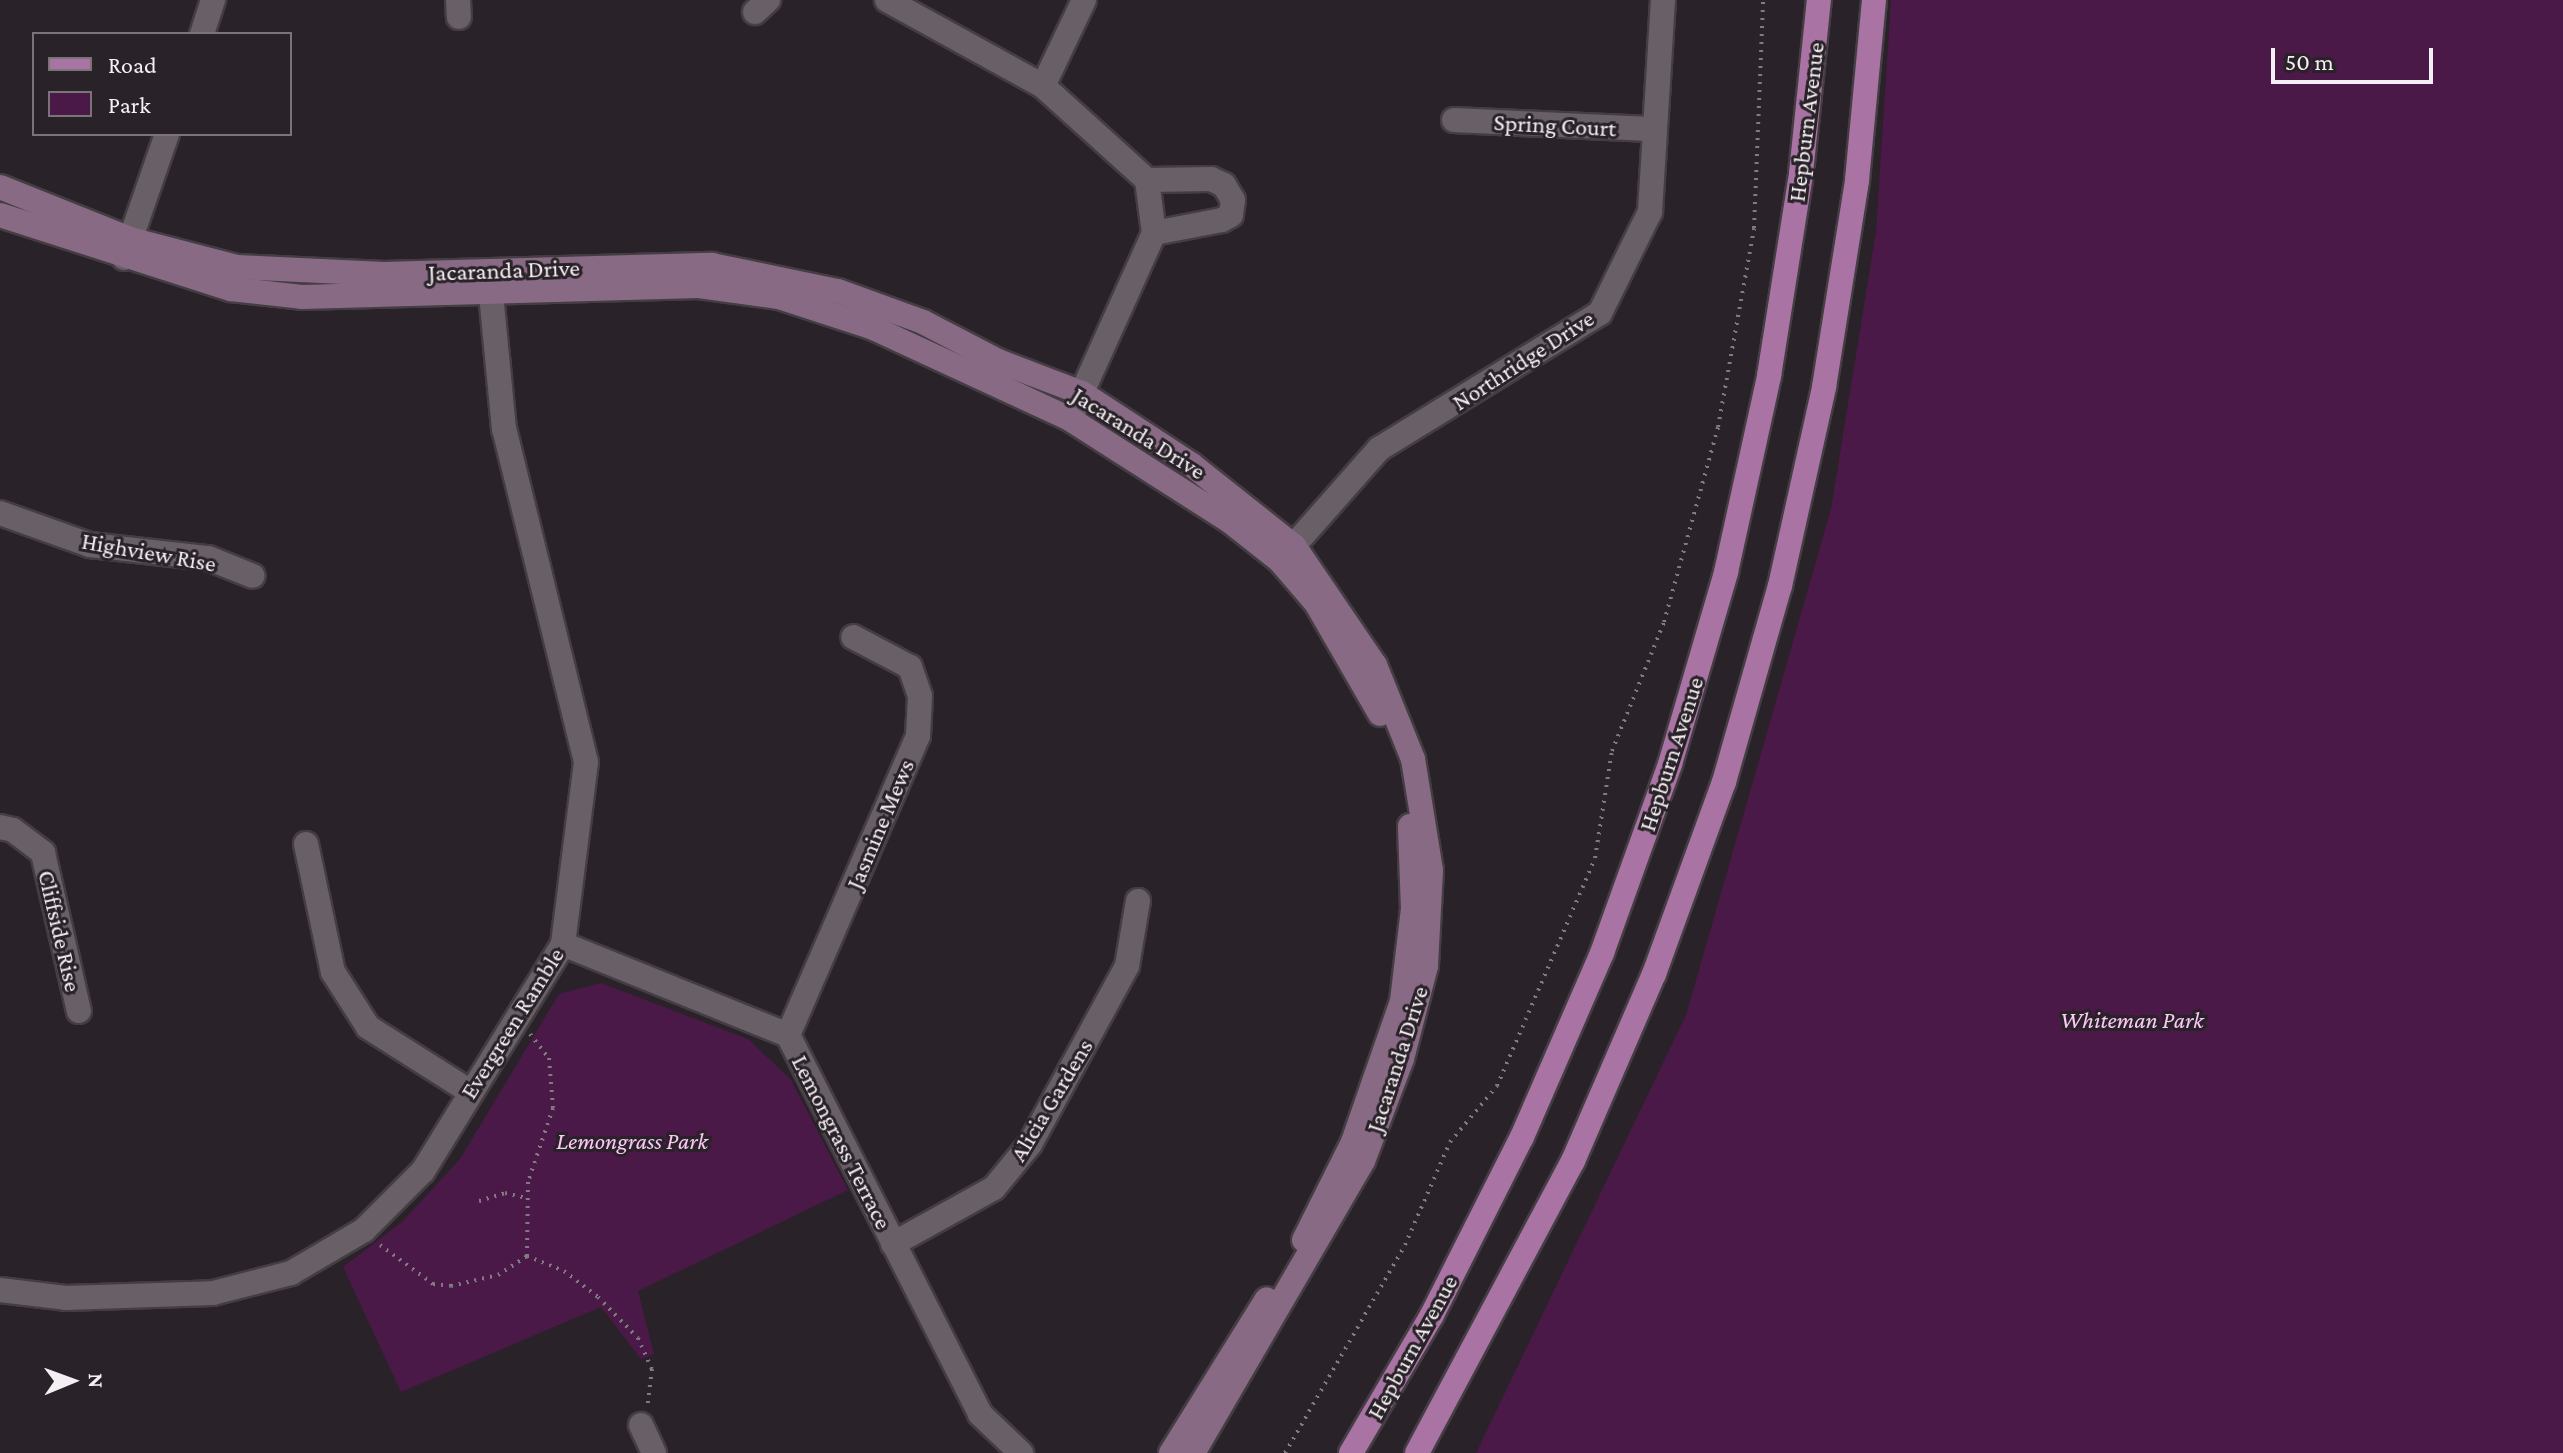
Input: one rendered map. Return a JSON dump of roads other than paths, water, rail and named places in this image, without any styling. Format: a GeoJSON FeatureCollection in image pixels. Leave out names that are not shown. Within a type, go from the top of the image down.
{"type":"FeatureCollection","features":[{"type":"Feature","properties":{"kind":"main road","name":"Hepburn Avenue"},"geometry":{"type":"LineString","coordinates":[[1351,1453],[1432,1315],[1522,1137],[1602,953],[1670,764],[1726,572],[1769,376],[1801,173],[1819,0]]}},
{"type":"Feature","properties":{"kind":"main road"},"geometry":{"type":"LineString","coordinates":[[1417,1453],[1573,1161],[1654,974],[1724,782],[1780,586],[1824,387],[1857,180],[1874,0]]}},
{"type":"Feature","properties":{"kind":"street"},"geometry":{"type":"LineString","coordinates":[[203,32],[213,0]]}},
{"type":"Feature","properties":{"kind":"street"},"geometry":{"type":"LineString","coordinates":[[887,0],[1043,86],[1147,180],[1154,233],[1070,419]]}},
{"type":"Feature","properties":{"kind":"street"},"geometry":{"type":"LineString","coordinates":[[1043,86],[1084,0]]}},
{"type":"Feature","properties":{"kind":"street","name":"Northridge Drive"},"geometry":{"type":"LineString","coordinates":[[1287,553],[1379,449],[1600,313],[1650,212],[1663,0]]}},
{"type":"Feature","properties":{"kind":"street","name":"Spring Court"},"geometry":{"type":"LineString","coordinates":[[1454,120],[1655,129]]}},
{"type":"Feature","properties":{"kind":"street"},"geometry":{"type":"LineString","coordinates":[[127,248],[166,136]]}},
{"type":"Feature","properties":{"kind":"street"},"geometry":{"type":"LineString","coordinates":[[1147,180],[1211,179],[1224,185],[1233,200],[1231,215],[1222,220],[1154,233]]}},
{"type":"Feature","properties":{"kind":"street","name":"Jacaranda Drive"},"geometry":{"type":"LineString","coordinates":[[0,187],[127,248],[231,289],[302,297],[490,279],[712,265],[793,278],[923,322],[998,361],[1082,393],[1215,481],[1287,553],[1375,665],[1413,759],[1431,870],[1426,966],[1402,1059],[1363,1161],[1193,1453]]}},
{"type":"Feature","properties":{"kind":"street","name":"Jacaranda Drive"},"geometry":{"type":"LineString","coordinates":[[0,215],[127,248]]}},
{"type":"Feature","properties":{"kind":"street","name":"Jacaranda Drive"},"geometry":{"type":"LineString","coordinates":[[490,279],[699,286],[779,297],[871,327],[1070,419],[1287,553],[1350,655],[1382,717],[1403,785],[1412,838],[1413,909],[1402,1001],[1353,1142],[1302,1243],[1171,1453]]}},
{"type":"Feature","properties":{"kind":"street","name":"Evergreen Ramble"},"geometry":{"type":"LineString","coordinates":[[0,1290],[66,1298],[213,1293],[291,1273],[364,1230],[423,1171],[469,1091],[517,1022],[563,944],[586,762],[504,429],[490,279]]}},
{"type":"Feature","properties":{"kind":"street","name":"Highview Rise"},"geometry":{"type":"LineString","coordinates":[[0,513],[90,545],[208,558],[253,576]]}},
{"type":"Feature","properties":{"kind":"street","name":"Jasmine Mews"},"geometry":{"type":"LineString","coordinates":[[788,1035],[918,736],[920,696],[910,667],[853,637]]}},
{"type":"Feature","properties":{"kind":"street","name":"Cliffside Rise"},"geometry":{"type":"LineString","coordinates":[[0,827],[13,830],[43,853],[79,1011]]}},
{"type":"Feature","properties":{"kind":"street"},"geometry":{"type":"LineString","coordinates":[[306,844],[333,972],[368,1027],[469,1091]]}},
{"type":"Feature","properties":{"kind":"street","name":"Alicia Gardens"},"geometry":{"type":"LineString","coordinates":[[893,1244],[994,1188],[1030,1144],[1127,966],[1138,901]]}},
{"type":"Feature","properties":{"kind":"street","name":"Lemongrass Terrace"},"geometry":{"type":"LineString","coordinates":[[563,944],[788,1035],[980,1414],[1021,1453]]}},
{"type":"Feature","properties":{"kind":"street"},"geometry":{"type":"LineString","coordinates":[[641,1425],[654,1453]]}},
{"type":"Feature","properties":{"kind":"park label","name":"Whiteman Park"},"geometry":{"type":"Point","coordinates":[2132,1020]}},
{"type":"Feature","properties":{"kind":"park label","name":"Lemongrass Park"},"geometry":{"type":"Point","coordinates":[632,1141]}}]}
